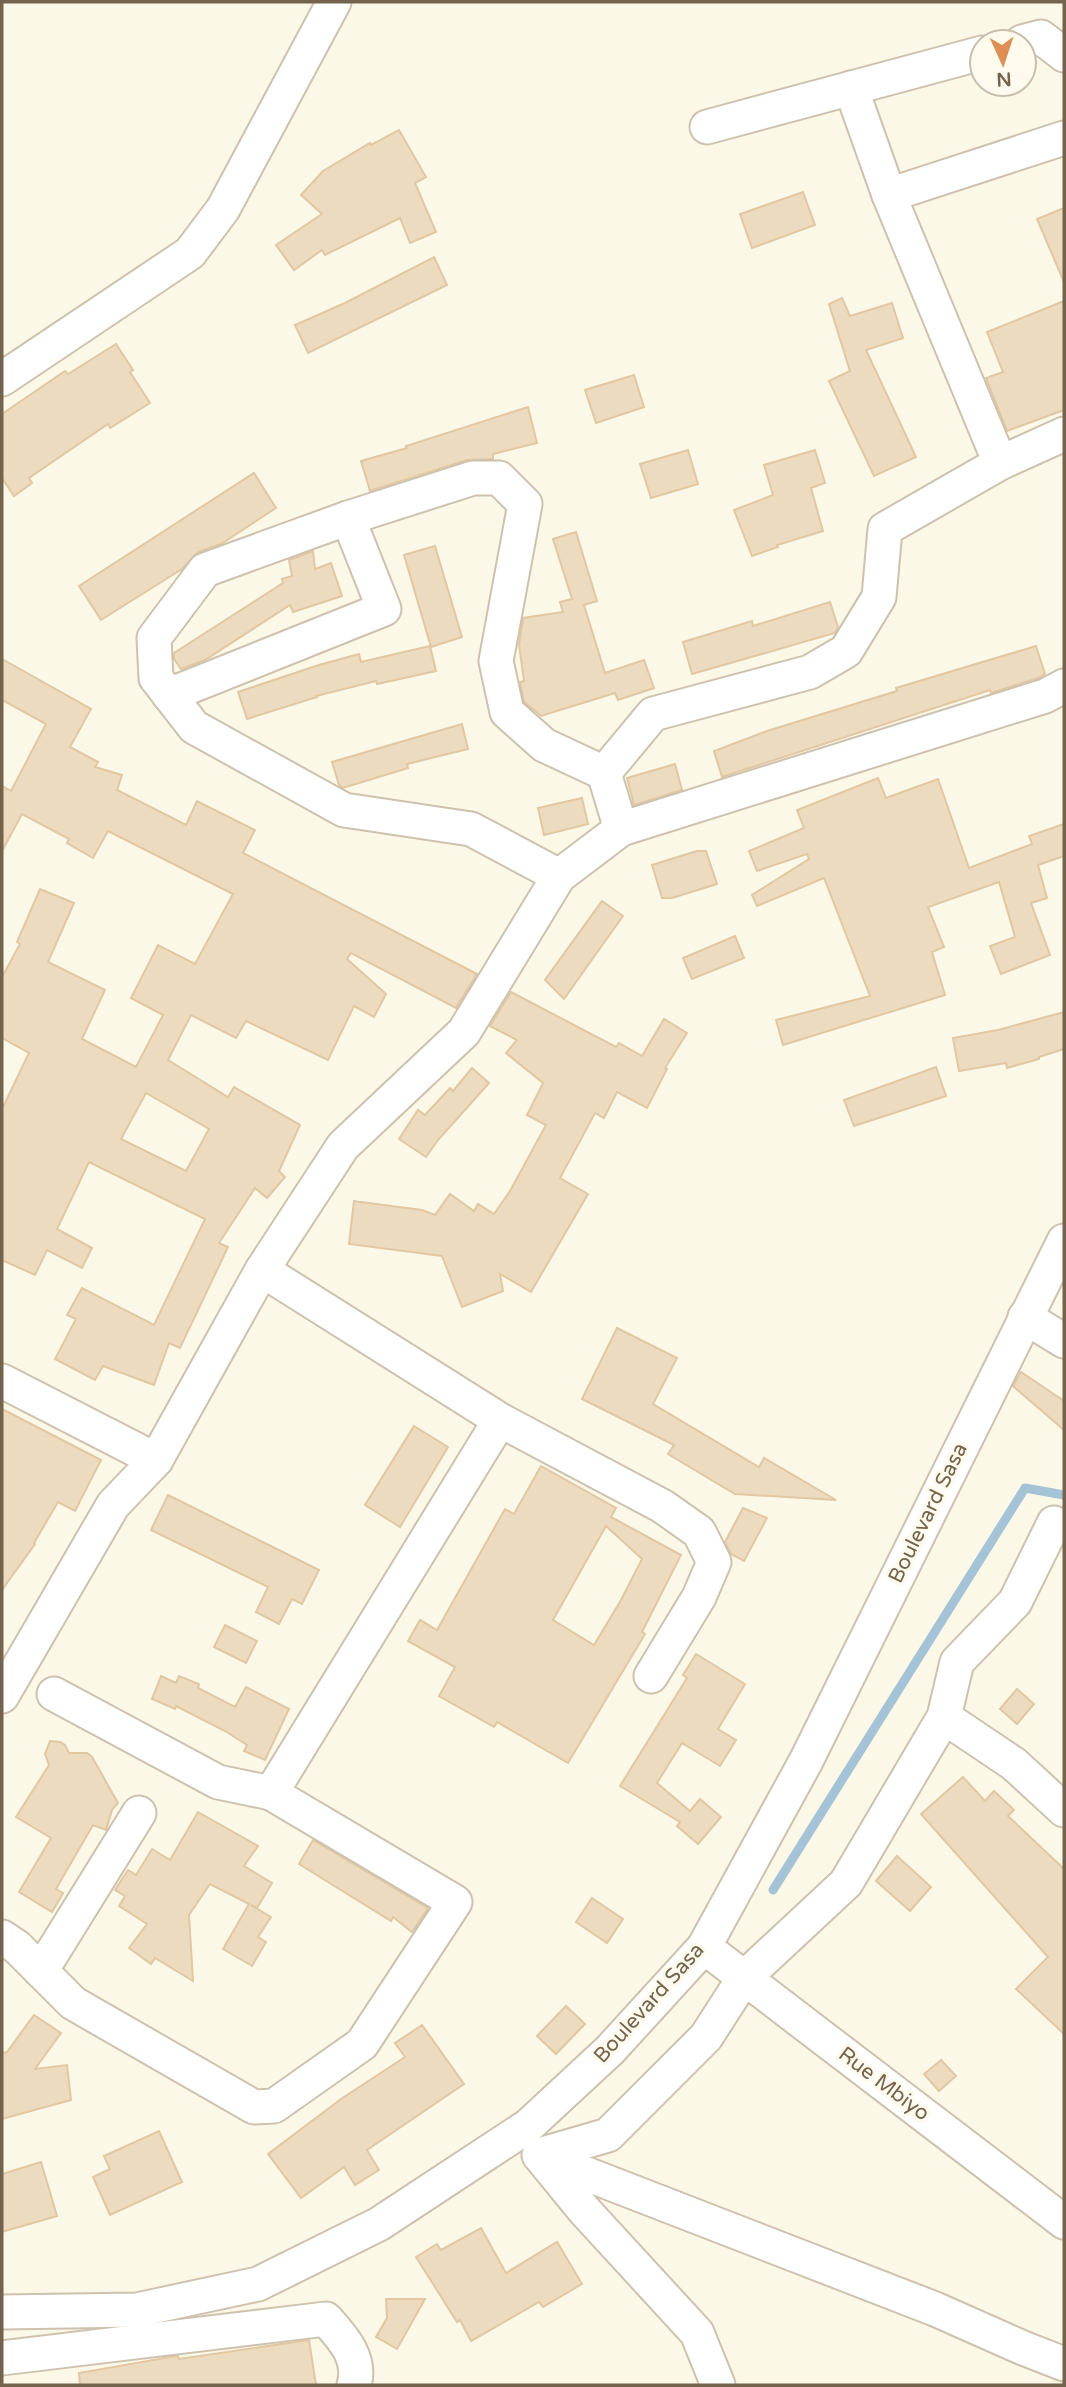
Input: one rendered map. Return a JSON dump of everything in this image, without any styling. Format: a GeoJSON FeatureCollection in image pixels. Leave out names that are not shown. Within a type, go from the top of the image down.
{"type":"FeatureCollection","features":[{"type":"Feature","properties":{"kind":"street"},"geometry":{"type":"LineString","coordinates":[[2,379],[190,253],[223,209],[334,2]]}},
{"type":"Feature","properties":{"kind":"street"},"geometry":{"type":"LineString","coordinates":[[1038,38],[1041,37],[1064,55]]}},
{"type":"Feature","properties":{"kind":"street"},"geometry":{"type":"LineString","coordinates":[[707,127],[968,57]]}},
{"type":"Feature","properties":{"kind":"street"},"geometry":{"type":"LineString","coordinates":[[851,88],[889,195],[1000,463]]}},
{"type":"Feature","properties":{"kind":"street"},"geometry":{"type":"LineString","coordinates":[[889,195],[1064,138]]}},
{"type":"Feature","properties":{"kind":"street"},"geometry":{"type":"LineString","coordinates":[[604,773],[653,714],[810,672],[846,651],[878,597],[886,529],[1000,463],[1064,433]]}},
{"type":"Feature","properties":{"kind":"street"},"geometry":{"type":"LineString","coordinates":[[559,876],[471,829],[344,810],[194,727],[156,678],[154,638],[205,570],[348,518],[473,478],[499,478],[525,504],[496,661],[507,712],[544,745],[604,773],[621,829]]}},
{"type":"Feature","properties":{"kind":"street"},"geometry":{"type":"LineString","coordinates":[[169,695],[384,609],[348,518]]}},
{"type":"Feature","properties":{"kind":"street"},"geometry":{"type":"LineString","coordinates":[[2,1696],[113,1505],[156,1460],[262,1270],[343,1146],[464,1032],[559,876],[621,829],[1045,696],[1064,686]]}},
{"type":"Feature","properties":{"kind":"street","name":"Boulevard Sasa"},"geometry":{"type":"LineString","coordinates":[[2,2312],[137,2310],[258,2284],[379,2224],[534,2141],[610,2049],[704,1947],[806,1761],[1064,1241]]}},
{"type":"Feature","properties":{"kind":"street"},"geometry":{"type":"LineString","coordinates":[[262,1270],[500,1420],[662,1506],[699,1532],[714,1562],[699,1597],[651,1676]]}},
{"type":"Feature","properties":{"kind":"street"},"geometry":{"type":"LineString","coordinates":[[1025,1317],[1064,1341]]}},
{"type":"Feature","properties":{"kind":"street"},"geometry":{"type":"LineString","coordinates":[[2,1381],[156,1460]]}},
{"type":"Feature","properties":{"kind":"street"},"geometry":{"type":"LineString","coordinates":[[271,1793],[500,1420]]}},
{"type":"Feature","properties":{"kind":"street"},"geometry":{"type":"LineString","coordinates":[[534,2141],[608,2135],[706,2037],[744,1978],[846,1883],[944,1717],[957,1662],[1015,1602],[1054,1523]]}},
{"type":"Feature","properties":{"kind":"street"},"geometry":{"type":"LineString","coordinates":[[2,1937],[17,1947],[73,2003],[254,2107],[274,2106],[362,2044],[455,1902],[271,1793],[218,1782],[54,1694]]}},
{"type":"Feature","properties":{"kind":"street"},"geometry":{"type":"LineString","coordinates":[[944,1717],[1014,1764],[1064,1810]]}},
{"type":"Feature","properties":{"kind":"street"},"geometry":{"type":"LineString","coordinates":[[41,1972],[139,1813]]}},
{"type":"Feature","properties":{"kind":"street","name":"Rue Mbiyo"},"geometry":{"type":"LineString","coordinates":[[704,1947],[1064,2222]]}},
{"type":"Feature","properties":{"kind":"street"},"geometry":{"type":"LineString","coordinates":[[534,2141],[1064,2364]]}},
{"type":"Feature","properties":{"kind":"street"},"geometry":{"type":"LineString","coordinates":[[534,2141],[584,2210],[697,2333],[718,2385]]}},
{"type":"Feature","properties":{"kind":"street"},"geometry":{"type":"LineString","coordinates":[[2,2358],[326,2319],[350,2347],[356,2378],[354,2385]]}},
{"type":"Feature","properties":{"kind":"building"},"geometry":{"type":"Polygon","coordinates":[[[399,130],[426,177],[415,183],[436,232],[410,243],[400,218],[325,255],[322,250],[294,270],[276,245],[322,214],[301,195],[323,171],[370,143],[371,145],[399,130]]]}},
{"type":"Feature","properties":{"kind":"building"},"geometry":{"type":"Polygon","coordinates":[[[803,192],[815,225],[752,248],[740,214],[803,192]]]}},
{"type":"Feature","properties":{"kind":"building"},"geometry":{"type":"Polygon","coordinates":[[[1064,208],[1064,282],[1037,219],[1064,208]]]}},
{"type":"Feature","properties":{"kind":"building"},"geometry":{"type":"Polygon","coordinates":[[[434,257],[447,285],[308,353],[295,325],[345,303],[434,257]]]}},
{"type":"Feature","properties":{"kind":"building"},"geometry":{"type":"Polygon","coordinates":[[[842,298],[850,316],[892,303],[903,338],[866,350],[916,457],[874,476],[829,381],[850,371],[829,304],[842,298]]]}},
{"type":"Feature","properties":{"kind":"building"},"geometry":{"type":"Polygon","coordinates":[[[1064,301],[1064,410],[1007,431],[986,378],[1003,372],[987,332],[1064,301]]]}},
{"type":"Feature","properties":{"kind":"building"},"geometry":{"type":"Polygon","coordinates":[[[116,344],[150,403],[110,428],[108,424],[29,478],[32,483],[14,496],[2,478],[2,414],[65,371],[68,374],[116,344]]]}},
{"type":"Feature","properties":{"kind":"building"},"geometry":{"type":"Polygon","coordinates":[[[634,375],[644,407],[596,423],[585,390],[634,375]]]}},
{"type":"Feature","properties":{"kind":"building"},"geometry":{"type":"Polygon","coordinates":[[[528,407],[537,443],[493,454],[493,459],[467,460],[370,491],[361,461],[528,407]]]}},
{"type":"Feature","properties":{"kind":"building"},"geometry":{"type":"Polygon","coordinates":[[[688,450],[698,484],[651,498],[640,464],[688,450]]]}},
{"type":"Feature","properties":{"kind":"building"},"geometry":{"type":"Polygon","coordinates":[[[815,450],[825,483],[811,488],[823,531],[752,556],[734,510],[773,495],[764,465],[815,450]]]}},
{"type":"Feature","properties":{"kind":"building"},"geometry":{"type":"Polygon","coordinates":[[[254,473],[276,508],[221,544],[198,552],[182,569],[101,620],[79,586],[254,473]]]}},
{"type":"Feature","properties":{"kind":"building"},"geometry":{"type":"Polygon","coordinates":[[[576,532],[597,601],[584,605],[605,673],[644,660],[654,688],[618,700],[615,693],[541,716],[524,702],[520,682],[524,681],[519,645],[523,618],[563,612],[560,602],[572,599],[553,539],[576,532]]]}},
{"type":"Feature","properties":{"kind":"building"},"geometry":{"type":"Polygon","coordinates":[[[435,546],[462,637],[431,647],[404,555],[435,546]]]}},
{"type":"Feature","properties":{"kind":"building"},"geometry":{"type":"Polygon","coordinates":[[[313,551],[315,569],[331,563],[342,596],[293,612],[290,605],[205,660],[181,669],[174,659],[174,653],[283,583],[282,579],[292,576],[289,560],[313,551]]]}},
{"type":"Feature","properties":{"kind":"building"},"geometry":{"type":"Polygon","coordinates":[[[830,602],[838,627],[835,633],[692,674],[683,642],[752,621],[753,626],[830,602]]]}},
{"type":"Feature","properties":{"kind":"building"},"geometry":{"type":"Polygon","coordinates":[[[430,646],[436,671],[377,684],[376,681],[316,696],[247,719],[238,692],[359,654],[361,662],[430,646]]]}},
{"type":"Feature","properties":{"kind":"building"},"geometry":{"type":"Polygon","coordinates":[[[1036,646],[1045,674],[1038,678],[991,693],[990,690],[722,777],[714,751],[767,731],[897,691],[896,688],[1036,646]]]}},
{"type":"Feature","properties":{"kind":"building"},"geometry":{"type":"Polygon","coordinates":[[[2,659],[91,709],[70,747],[98,762],[95,767],[122,775],[117,790],[186,825],[197,801],[255,830],[243,853],[477,974],[456,1008],[351,953],[347,959],[386,994],[374,1017],[354,1006],[328,1060],[246,1021],[236,1038],[191,1015],[168,1060],[228,1097],[234,1087],[300,1125],[279,1171],[285,1177],[267,1198],[255,1188],[219,1243],[228,1247],[180,1348],[169,1343],[154,1385],[103,1366],[95,1380],[55,1359],[76,1319],[67,1315],[82,1288],[154,1325],[205,1219],[89,1162],[57,1229],[92,1248],[82,1268],[47,1250],[35,1275],[2,1260],[2,1109],[29,1053],[2,1038],[2,977],[20,944],[17,942],[40,889],[74,903],[48,962],[105,990],[82,1039],[136,1067],[163,1015],[131,998],[158,945],[195,964],[233,894],[108,831],[93,858],[67,843],[69,839],[22,814],[2,851],[2,786],[11,791],[46,724],[2,700],[2,659]],[[146,1093],[121,1139],[186,1171],[209,1129],[146,1093]]]}},
{"type":"Feature","properties":{"kind":"building"},"geometry":{"type":"Polygon","coordinates":[[[462,724],[468,749],[407,764],[408,768],[343,788],[339,785],[332,762],[462,724]]]}},
{"type":"Feature","properties":{"kind":"building"},"geometry":{"type":"Polygon","coordinates":[[[675,764],[682,790],[634,805],[627,778],[675,764]]]}},
{"type":"Feature","properties":{"kind":"building"},"geometry":{"type":"Polygon","coordinates":[[[878,778],[886,798],[938,779],[969,868],[1032,844],[1029,836],[1064,824],[1064,856],[1038,865],[1047,898],[1031,903],[1050,955],[1001,974],[990,946],[1015,937],[999,882],[928,907],[944,947],[932,952],[945,995],[783,1045],[776,1020],[870,996],[824,878],[757,906],[752,895],[809,859],[807,854],[757,871],[749,851],[804,828],[797,810],[878,778]]]}},
{"type":"Feature","properties":{"kind":"building"},"geometry":{"type":"Polygon","coordinates":[[[582,798],[588,824],[544,835],[538,808],[582,798]]]}},
{"type":"Feature","properties":{"kind":"building"},"geometry":{"type":"Polygon","coordinates":[[[697,851],[706,851],[717,884],[672,898],[662,898],[652,865],[697,851]]]}},
{"type":"Feature","properties":{"kind":"building"},"geometry":{"type":"Polygon","coordinates":[[[602,901],[623,916],[564,999],[545,980],[602,901]]]}},
{"type":"Feature","properties":{"kind":"building"},"geometry":{"type":"Polygon","coordinates":[[[735,936],[744,958],[692,979],[683,958],[735,936]]]}},
{"type":"Feature","properties":{"kind":"building"},"geometry":{"type":"Polygon","coordinates":[[[511,992],[616,1047],[619,1043],[642,1056],[664,1019],[687,1033],[665,1068],[667,1069],[647,1108],[617,1092],[604,1118],[595,1113],[560,1178],[588,1194],[531,1292],[500,1274],[503,1291],[462,1307],[442,1256],[349,1244],[354,1201],[422,1210],[435,1215],[450,1194],[474,1211],[478,1204],[494,1214],[510,1191],[546,1125],[527,1115],[543,1083],[506,1053],[517,1040],[490,1026],[511,992]]]}},
{"type":"Feature","properties":{"kind":"building"},"geometry":{"type":"Polygon","coordinates":[[[1064,1012],[1064,1049],[1007,1068],[1006,1063],[959,1071],[953,1038],[998,1030],[1064,1012]]]}},
{"type":"Feature","properties":{"kind":"building"},"geometry":{"type":"Polygon","coordinates":[[[936,1067],[946,1096],[854,1126],[844,1100],[936,1067]]]}},
{"type":"Feature","properties":{"kind":"building"},"geometry":{"type":"Polygon","coordinates":[[[472,1068],[489,1083],[426,1157],[399,1139],[418,1110],[425,1115],[450,1088],[453,1091],[472,1068]]]}},
{"type":"Feature","properties":{"kind":"building"},"geometry":{"type":"Polygon","coordinates":[[[617,1328],[677,1358],[653,1404],[759,1467],[764,1458],[836,1500],[735,1494],[668,1454],[674,1445],[582,1399],[617,1328]]]}},
{"type":"Feature","properties":{"kind":"building"},"geometry":{"type":"Polygon","coordinates":[[[1021,1372],[1064,1401],[1064,1430],[1013,1386],[1021,1372]]]}},
{"type":"Feature","properties":{"kind":"building"},"geometry":{"type":"Polygon","coordinates":[[[2,1409],[101,1460],[75,1511],[58,1502],[35,1544],[2,1590],[2,1409]]]}},
{"type":"Feature","properties":{"kind":"building"},"geometry":{"type":"Polygon","coordinates":[[[414,1426],[448,1447],[400,1527],[365,1505],[414,1426]]]}},
{"type":"Feature","properties":{"kind":"building"},"geometry":{"type":"Polygon","coordinates":[[[541,1466],[616,1508],[611,1517],[681,1555],[642,1632],[645,1634],[568,1763],[497,1722],[494,1727],[439,1696],[455,1667],[408,1641],[420,1620],[437,1630],[505,1509],[514,1514],[541,1466]],[[606,1526],[553,1620],[594,1645],[642,1559],[606,1526]]]}},
{"type":"Feature","properties":{"kind":"building"},"geometry":{"type":"Polygon","coordinates":[[[168,1495],[319,1570],[302,1604],[292,1599],[279,1624],[256,1612],[268,1587],[151,1530],[168,1495]]]}},
{"type":"Feature","properties":{"kind":"building"},"geometry":{"type":"Polygon","coordinates":[[[743,1508],[767,1518],[744,1561],[731,1554],[725,1542],[743,1508]]]}},
{"type":"Feature","properties":{"kind":"building"},"geometry":{"type":"Polygon","coordinates":[[[225,1625],[257,1641],[246,1663],[214,1647],[225,1625]]]}},
{"type":"Feature","properties":{"kind":"building"},"geometry":{"type":"Polygon","coordinates":[[[696,1654],[745,1684],[718,1729],[736,1740],[720,1766],[682,1743],[657,1783],[690,1811],[700,1799],[721,1817],[698,1844],[677,1826],[680,1822],[620,1786],[687,1678],[683,1675],[696,1654]]]}},
{"type":"Feature","properties":{"kind":"building"},"geometry":{"type":"Polygon","coordinates":[[[161,1676],[176,1683],[179,1676],[199,1684],[198,1688],[235,1707],[246,1687],[289,1709],[265,1760],[244,1751],[247,1745],[225,1731],[176,1706],[175,1709],[152,1699],[161,1676]]]}},
{"type":"Feature","properties":{"kind":"building"},"geometry":{"type":"Polygon","coordinates":[[[1017,1689],[1034,1704],[1017,1724],[1000,1709],[1017,1689]]]}},
{"type":"Feature","properties":{"kind":"building"},"geometry":{"type":"Polygon","coordinates":[[[50,1741],[65,1745],[69,1753],[87,1753],[92,1757],[118,1803],[112,1810],[106,1830],[93,1825],[56,1889],[63,1893],[52,1912],[19,1892],[51,1838],[16,1817],[49,1765],[45,1754],[50,1741]]]}},
{"type":"Feature","properties":{"kind":"building"},"geometry":{"type":"Polygon","coordinates":[[[963,1777],[985,1801],[994,1791],[1014,1810],[1008,1816],[1064,1869],[1064,2034],[1016,1989],[1048,1957],[921,1814],[963,1777]]]}},
{"type":"Feature","properties":{"kind":"building"},"geometry":{"type":"Polygon","coordinates":[[[198,1812],[258,1846],[244,1866],[272,1883],[257,1908],[251,1905],[271,1917],[258,1937],[266,1942],[252,1966],[223,1949],[249,1904],[210,1884],[189,1915],[193,1981],[155,1958],[151,1964],[129,1948],[147,1924],[119,1906],[125,1896],[115,1890],[128,1870],[136,1875],[152,1849],[170,1860],[198,1812]]]}},
{"type":"Feature","properties":{"kind":"building"},"geometry":{"type":"Polygon","coordinates":[[[313,1840],[428,1908],[412,1932],[393,1917],[391,1921],[299,1864],[313,1840]]]}},
{"type":"Feature","properties":{"kind":"building"},"geometry":{"type":"Polygon","coordinates":[[[897,1856],[931,1887],[910,1911],[876,1881],[897,1856]]]}},
{"type":"Feature","properties":{"kind":"building"},"geometry":{"type":"Polygon","coordinates":[[[592,1898],[623,1919],[607,1943],[576,1922],[592,1898]]]}},
{"type":"Feature","properties":{"kind":"building"},"geometry":{"type":"Polygon","coordinates":[[[566,2006],[585,2024],[556,2054],[537,2036],[566,2006]]]}},
{"type":"Feature","properties":{"kind":"building"},"geometry":{"type":"Polygon","coordinates":[[[34,2015],[61,2033],[35,2069],[67,2065],[71,2100],[2,2119],[2,2053],[7,2052],[34,2015]]]}},
{"type":"Feature","properties":{"kind":"building"},"geometry":{"type":"Polygon","coordinates":[[[422,2025],[464,2084],[367,2150],[379,2170],[355,2185],[344,2167],[301,2198],[268,2154],[341,2099],[405,2057],[395,2043],[422,2025]]]}},
{"type":"Feature","properties":{"kind":"building"},"geometry":{"type":"Polygon","coordinates":[[[941,2060],[956,2076],[939,2091],[924,2074],[941,2060]]]}},
{"type":"Feature","properties":{"kind":"building"},"geometry":{"type":"Polygon","coordinates":[[[159,2131],[182,2182],[110,2215],[93,2177],[110,2169],[104,2156],[159,2131]]]}},
{"type":"Feature","properties":{"kind":"building"},"geometry":{"type":"Polygon","coordinates":[[[41,2162],[57,2216],[2,2232],[2,2174],[41,2162]]]}},
{"type":"Feature","properties":{"kind":"building"},"geometry":{"type":"Polygon","coordinates":[[[481,2228],[506,2273],[557,2242],[582,2284],[543,2307],[539,2302],[471,2341],[460,2320],[457,2322],[416,2257],[437,2244],[441,2250],[481,2228]]]}},
{"type":"Feature","properties":{"kind":"building"},"geometry":{"type":"Polygon","coordinates":[[[386,2299],[425,2299],[397,2349],[376,2337],[387,2318],[386,2299]]]}},
{"type":"Feature","properties":{"kind":"building"},"geometry":{"type":"Polygon","coordinates":[[[309,2340],[316,2385],[80,2385],[79,2373],[176,2356],[179,2359],[309,2340]]]}},
{"type":"Feature","properties":{"kind":"waterway"},"geometry":{"type":"LineString","coordinates":[[773,1890],[1025,1488],[1064,1495]]}}]}
